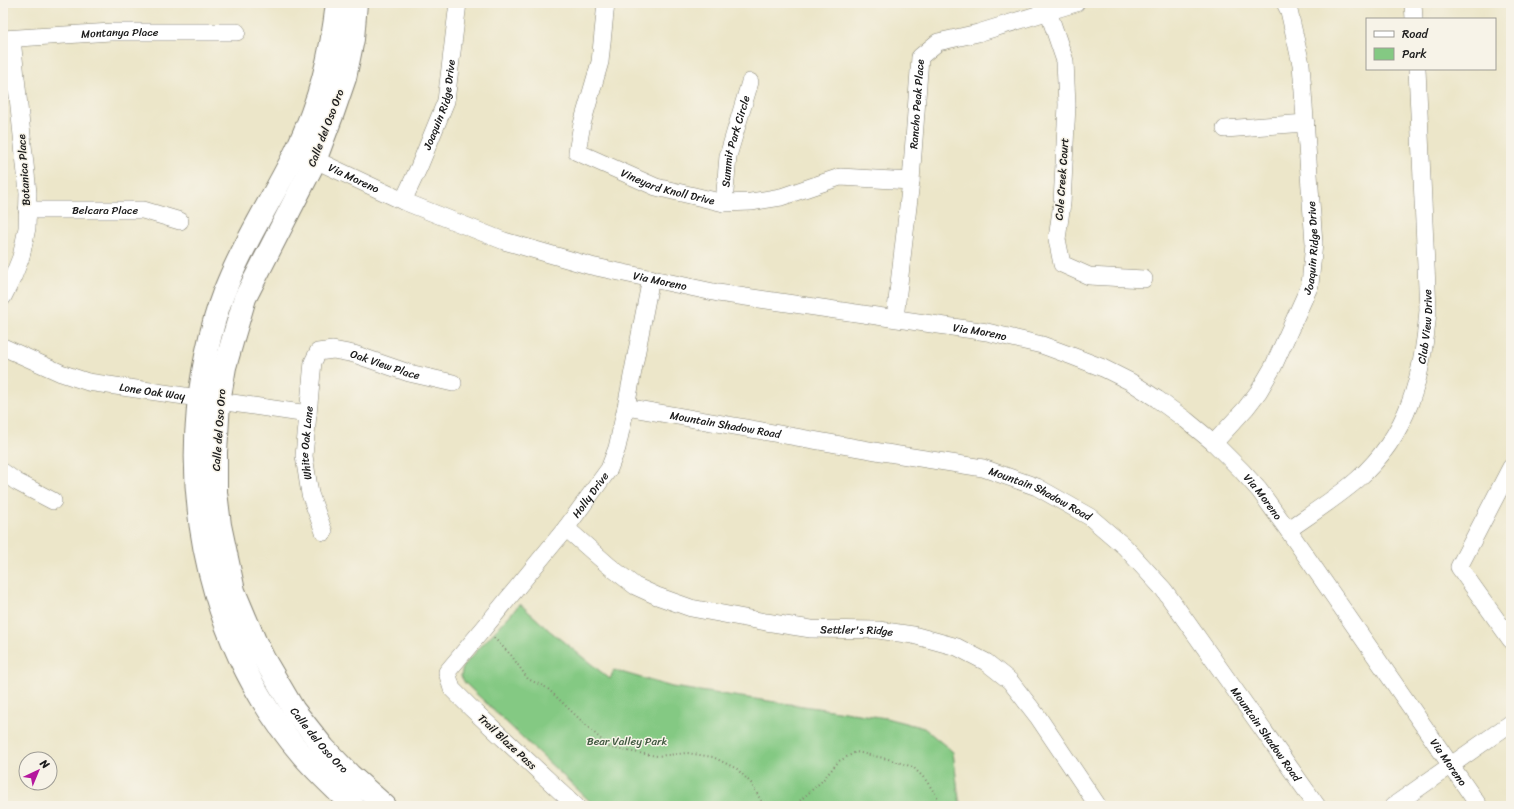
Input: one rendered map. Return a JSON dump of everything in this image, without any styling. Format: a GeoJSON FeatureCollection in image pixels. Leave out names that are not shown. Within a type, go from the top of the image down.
{"type":"FeatureCollection","features":[{"type":"Feature","properties":{"kind":"main road","name":"Calle del Oso Oro"},"geometry":{"type":"LineString","coordinates":[[209,400],[203,368],[207,347],[228,282],[242,252],[296,150],[313,109],[327,65],[333,37],[337,3]]}},
{"type":"Feature","properties":{"kind":"main road","name":"Calle del Oso Oro"},"geometry":{"type":"LineString","coordinates":[[356,3],[353,39],[345,78],[315,161],[245,298],[225,368],[209,400],[196,436],[195,476],[205,553],[223,619],[254,663],[324,748],[350,775],[385,806]]}},
{"type":"Feature","properties":{"kind":"main road","name":"Calle del Oso Oro"},"geometry":{"type":"LineString","coordinates":[[254,663],[261,697],[302,755],[326,781],[353,806]]}},
{"type":"Feature","properties":{"kind":"street","name":"Joaquin Ridge Drive"},"geometry":{"type":"LineString","coordinates":[[403,201],[419,168],[446,102],[458,3]]}},
{"type":"Feature","properties":{"kind":"street","name":"Vineyard Knoll Drive"},"geometry":{"type":"LineString","coordinates":[[606,3],[600,62],[582,124],[577,152],[656,187],[724,203],[751,202],[781,197],[840,177],[911,181]]}},
{"type":"Feature","properties":{"kind":"street","name":"Rancho Peak Place"},"geometry":{"type":"LineString","coordinates":[[895,318],[911,181],[920,57],[938,42],[978,32],[1076,3]]}},
{"type":"Feature","properties":{"kind":"street","name":"Joaquin Ridge Drive"},"geometry":{"type":"LineString","coordinates":[[1214,443],[1246,408],[1259,391],[1276,360],[1310,285],[1314,243],[1302,64],[1289,11],[1285,3]]}},
{"type":"Feature","properties":{"kind":"street"},"geometry":{"type":"LineString","coordinates":[[1413,3],[1414,18]]}},
{"type":"Feature","properties":{"kind":"street","name":"Cole Creek Court"},"geometry":{"type":"LineString","coordinates":[[1048,11],[1064,61],[1067,105],[1062,203],[1057,239],[1062,264],[1089,276],[1144,279]]}},
{"type":"Feature","properties":{"kind":"street","name":"Montanya Place"},"geometry":{"type":"LineString","coordinates":[[8,39],[111,32],[237,32]]}},
{"type":"Feature","properties":{"kind":"street","name":"Botanica Place"},"geometry":{"type":"LineString","coordinates":[[3,297],[21,257],[27,228],[28,193],[8,39]]}},
{"type":"Feature","properties":{"kind":"street","name":"Club View Drive"},"geometry":{"type":"LineString","coordinates":[[1288,530],[1358,479],[1374,463],[1384,451],[1397,430],[1408,411],[1414,394],[1426,344],[1428,310],[1417,70]]}},
{"type":"Feature","properties":{"kind":"street","name":"Summit Park Circle"},"geometry":{"type":"LineString","coordinates":[[724,203],[728,156],[750,82]]}},
{"type":"Feature","properties":{"kind":"street"},"geometry":{"type":"LineString","coordinates":[[1225,129],[1306,123]]}},
{"type":"Feature","properties":{"kind":"street","name":"Via Moreno"},"geometry":{"type":"LineString","coordinates":[[296,150],[315,161],[403,201],[504,241],[591,266],[682,286],[739,296],[987,332],[1042,345],[1103,368],[1131,382],[1163,403],[1214,443],[1259,490],[1479,806]]}},
{"type":"Feature","properties":{"kind":"street","name":"Belcara Place"},"geometry":{"type":"LineString","coordinates":[[27,210],[143,210],[180,222]]}},
{"type":"Feature","properties":{"kind":"street","name":"Holly Drive"},"geometry":{"type":"LineString","coordinates":[[447,672],[566,528],[609,469],[617,448],[651,278]]}},
{"type":"Feature","properties":{"kind":"street","name":"Lone Oak Way"},"geometry":{"type":"LineString","coordinates":[[3,347],[61,373],[88,382],[308,414]]}},
{"type":"Feature","properties":{"kind":"street","name":"Oak View Place"},"geometry":{"type":"LineString","coordinates":[[318,352],[333,350],[354,354],[409,373],[453,383]]}},
{"type":"Feature","properties":{"kind":"street","name":"White Oak Lane"},"geometry":{"type":"LineString","coordinates":[[318,352],[313,362],[304,456],[310,494],[324,532]]}},
{"type":"Feature","properties":{"kind":"street","name":"Mountain Shadow Road"},"geometry":{"type":"LineString","coordinates":[[626,407],[874,451],[983,468],[1037,487],[1090,517],[1125,547],[1164,590],[1317,806]]}},
{"type":"Feature","properties":{"kind":"street"},"geometry":{"type":"LineString","coordinates":[[1511,467],[1459,567],[1511,640]]}},
{"type":"Feature","properties":{"kind":"street"},"geometry":{"type":"LineString","coordinates":[[3,472],[17,482],[53,501]]}},
{"type":"Feature","properties":{"kind":"street","name":"Settler's Ridge"},"geometry":{"type":"LineString","coordinates":[[566,528],[608,565],[635,586],[657,596],[691,608],[811,629],[878,630],[913,635],[957,647],[986,662],[1010,681],[1038,717],[1098,806]]}},
{"type":"Feature","properties":{"kind":"street","name":"Trail Blaze Pass"},"geometry":{"type":"LineString","coordinates":[[447,672],[452,689],[576,806]]}},
{"type":"Feature","properties":{"kind":"street"},"geometry":{"type":"LineString","coordinates":[[1393,806],[1511,723]]}},
{"type":"Feature","properties":{"kind":"path"},"geometry":{"type":"LineString","coordinates":[[484,628],[511,655],[528,679],[547,688],[610,748],[657,756],[687,753],[713,757],[737,769],[751,783],[764,806]]}},
{"type":"Feature","properties":{"kind":"path"},"geometry":{"type":"LineString","coordinates":[[794,806],[822,781],[838,762],[856,752],[888,759],[913,767],[925,779],[938,798],[938,806]]}},
{"type":"Feature","properties":{"kind":"green space","name":"Bear Valley Park"},"geometry":{"type":"Polygon","coordinates":[[[520,604],[550,631],[610,679],[614,670],[672,687],[886,718],[924,728],[953,752],[959,799],[962,806],[595,806],[465,683],[461,676],[463,666],[520,604]]]}}]}
